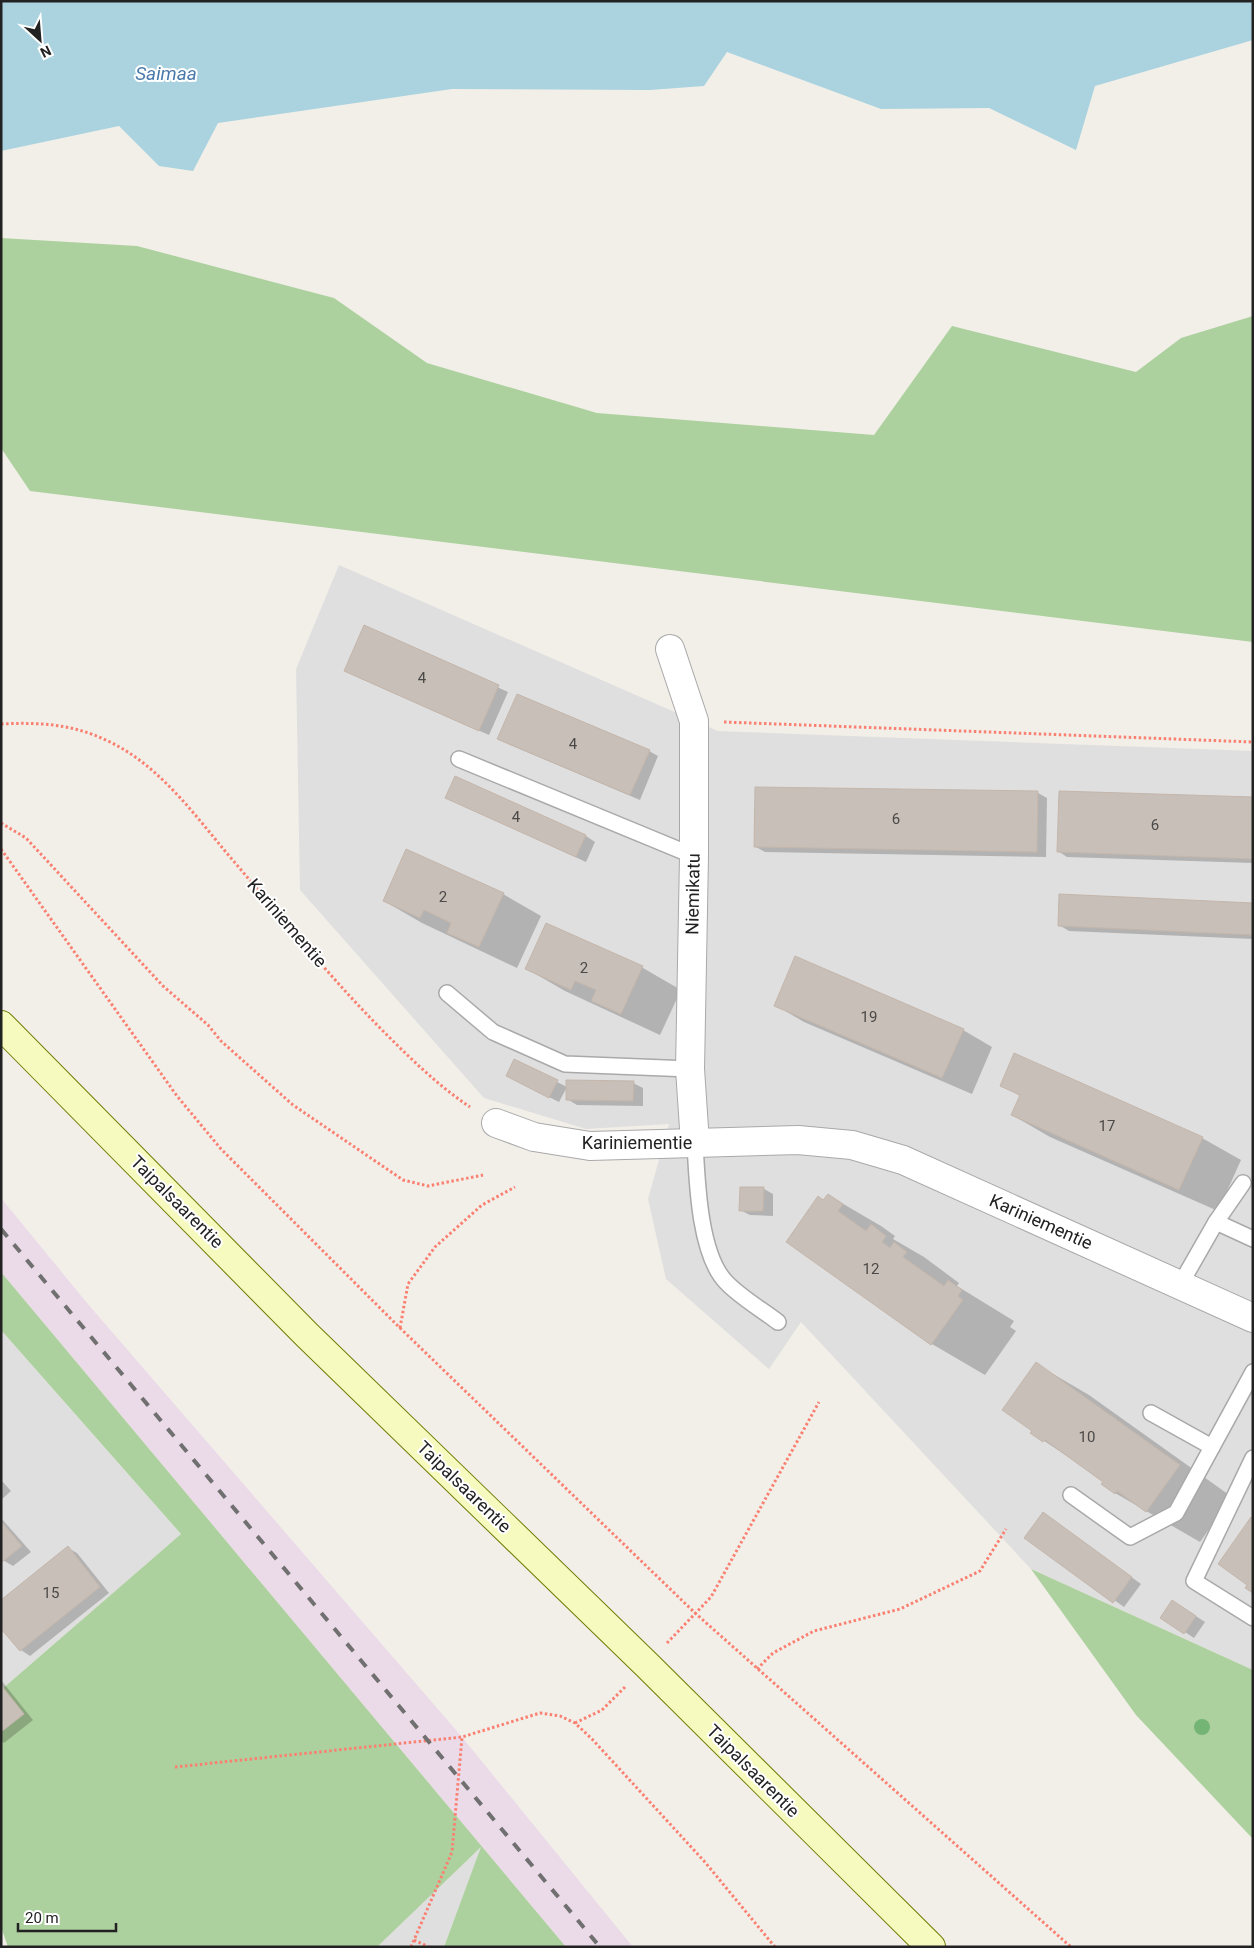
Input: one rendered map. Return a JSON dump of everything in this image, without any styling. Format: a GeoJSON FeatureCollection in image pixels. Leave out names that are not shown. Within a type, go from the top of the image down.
{"type":"FeatureCollection","features":[{"type":"Feature","properties":{"kind":"main road","name":"Taipalsaarentie"},"geometry":{"type":"LineString","coordinates":[[1,1024],[307,1335],[647,1665],[931,1947]]}},
{"type":"Feature","properties":{"kind":"main road"},"geometry":{"type":"LineString","coordinates":[[837,1854],[918,1947]]}},
{"type":"Feature","properties":{"kind":"street","name":"Niemikatu"},"geometry":{"type":"LineString","coordinates":[[670,649],[694,721],[694,856],[690,1069],[695,1143]]}},
{"type":"Feature","properties":{"kind":"street","name":"Kariniementie"},"geometry":{"type":"LineString","coordinates":[[496,1123],[534,1137],[590,1146],[798,1140],[852,1145],[903,1160],[1253,1318]]}},
{"type":"Feature","properties":{"kind":"lane"},"geometry":{"type":"LineString","coordinates":[[459,759],[694,856]]}},
{"type":"Feature","properties":{"kind":"lane"},"geometry":{"type":"LineString","coordinates":[[447,993],[494,1032],[565,1064],[690,1069]]}},
{"type":"Feature","properties":{"kind":"lane"},"geometry":{"type":"LineString","coordinates":[[695,1143],[698,1210],[713,1260],[725,1282],[778,1322]]}},
{"type":"Feature","properties":{"kind":"lane"},"geometry":{"type":"LineString","coordinates":[[1180,1285],[1216,1222],[1243,1183]]}},
{"type":"Feature","properties":{"kind":"lane"},"geometry":{"type":"LineString","coordinates":[[1216,1222],[1253,1239]]}},
{"type":"Feature","properties":{"kind":"lane"},"geometry":{"type":"LineString","coordinates":[[1071,1495],[1130,1537],[1176,1513],[1253,1372]]}},
{"type":"Feature","properties":{"kind":"lane"},"geometry":{"type":"LineString","coordinates":[[1151,1413],[1212,1447]]}},
{"type":"Feature","properties":{"kind":"lane"},"geometry":{"type":"LineString","coordinates":[[1252,1459],[1194,1581],[1253,1618]]}},
{"type":"Feature","properties":{"kind":"path"},"geometry":{"type":"LineString","coordinates":[[694,721],[1253,742]]}},
{"type":"Feature","properties":{"kind":"path","name":"Kariniementie"},"geometry":{"type":"LineString","coordinates":[[1,724],[34,722],[69,726],[108,741],[147,765],[183,802],[360,1008],[412,1060],[456,1098],[496,1123]]}},
{"type":"Feature","properties":{"kind":"path"},"geometry":{"type":"LineString","coordinates":[[1,823],[26,838],[163,986],[208,1025],[221,1041],[293,1105],[403,1180],[428,1186],[483,1175]]}},
{"type":"Feature","properties":{"kind":"path"},"geometry":{"type":"LineString","coordinates":[[1,849],[177,1096],[220,1149],[400,1328],[695,1614],[1071,1947]]}},
{"type":"Feature","properties":{"kind":"path"},"geometry":{"type":"LineString","coordinates":[[400,1328],[408,1284],[435,1247],[482,1205],[515,1187]]}},
{"type":"Feature","properties":{"kind":"path"},"geometry":{"type":"LineString","coordinates":[[575,1722],[602,1710],[711,1597],[819,1402]]}},
{"type":"Feature","properties":{"kind":"path"},"geometry":{"type":"LineString","coordinates":[[757,1669],[773,1653],[814,1631],[900,1609],[980,1571],[1006,1529]]}},
{"type":"Feature","properties":{"kind":"path"},"geometry":{"type":"LineString","coordinates":[[175,1767],[462,1737],[540,1713],[560,1716],[575,1722],[592,1739],[704,1861],[775,1947]]}},
{"type":"Feature","properties":{"kind":"path"},"geometry":{"type":"LineString","coordinates":[[411,1947],[452,1852],[462,1737]]}},
{"type":"Feature","properties":{"kind":"path"},"geometry":{"type":"LineString","coordinates":[[414,1940],[430,1947]]}},
{"type":"Feature","properties":{"kind":"shaded area"},"geometry":{"type":"Polygon","coordinates":[[[339,565],[718,731],[1253,751],[1253,1670],[1031,1569],[801,1322],[769,1369],[666,1279],[648,1199],[669,1124],[586,1129],[484,1098],[300,890],[296,669],[339,565]]]}},
{"type":"Feature","properties":{"kind":"shaded area"},"geometry":{"type":"Polygon","coordinates":[[[1,1198],[87,1303],[462,1737],[633,1947],[566,1947],[1,1272],[1,1198]]]}},
{"type":"Feature","properties":{"kind":"shaded area"},"geometry":{"type":"Polygon","coordinates":[[[1,1330],[181,1534],[1,1690],[1,1330]]]}},
{"type":"Feature","properties":{"kind":"shaded area"},"geometry":{"type":"Polygon","coordinates":[[[482,1846],[444,1947],[377,1947],[482,1846]]]}},
{"type":"Feature","properties":{"kind":"green space"},"geometry":{"type":"Polygon","coordinates":[[[1,238],[137,246],[334,298],[427,363],[597,413],[874,435],[952,326],[1136,372],[1181,338],[1253,316],[1253,642],[30,491],[1,448],[1,238]]]}},
{"type":"Feature","properties":{"kind":"green space"},"geometry":{"type":"Polygon","coordinates":[[[1,1272],[566,1947],[444,1947],[481,1847],[377,1947],[8,1947],[1,1927],[1,1690],[181,1534],[1,1330],[1,1272]]]}},
{"type":"Feature","properties":{"kind":"green space"},"geometry":{"type":"Polygon","coordinates":[[[1031,1569],[1253,1670],[1253,1839],[1136,1715],[1031,1569]]]}},
{"type":"Feature","properties":{"kind":"water","name":"Saimaa"},"geometry":{"type":"Polygon","coordinates":[[[1,1],[1253,1],[1253,40],[1095,86],[1076,150],[989,108],[881,109],[727,52],[704,86],[650,90],[452,89],[218,123],[193,171],[159,166],[119,126],[1,151],[1,1]]]}},
{"type":"Feature","properties":{"kind":"building"},"geometry":{"type":"Polygon","coordinates":[[[364,625],[499,685],[479,731],[344,671],[364,625]]]}},
{"type":"Feature","properties":{"kind":"building"},"geometry":{"type":"Polygon","coordinates":[[[517,694],[650,750],[630,795],[497,739],[517,694]]]}},
{"type":"Feature","properties":{"kind":"building"},"geometry":{"type":"Polygon","coordinates":[[[455,776],[586,835],[576,857],[445,798],[455,776]]]}},
{"type":"Feature","properties":{"kind":"building"},"geometry":{"type":"Polygon","coordinates":[[[755,787],[1038,791],[1037,852],[754,847],[755,787]]]}},
{"type":"Feature","properties":{"kind":"building"},"geometry":{"type":"Polygon","coordinates":[[[1059,791],[1253,797],[1253,859],[1057,852],[1059,791]]]}},
{"type":"Feature","properties":{"kind":"building"},"geometry":{"type":"Polygon","coordinates":[[[406,849],[504,893],[479,947],[447,933],[451,923],[424,910],[420,918],[383,901],[406,849]]]}},
{"type":"Feature","properties":{"kind":"building"},"geometry":{"type":"Polygon","coordinates":[[[1059,894],[1253,903],[1253,935],[1058,926],[1059,894]]]}},
{"type":"Feature","properties":{"kind":"building"},"geometry":{"type":"Polygon","coordinates":[[[546,923],[643,966],[621,1014],[591,1001],[596,990],[575,981],[571,990],[525,969],[546,923]]]}},
{"type":"Feature","properties":{"kind":"building"},"geometry":{"type":"Polygon","coordinates":[[[795,956],[964,1029],[942,1078],[774,1006],[795,956]]]}},
{"type":"Feature","properties":{"kind":"building"},"geometry":{"type":"Polygon","coordinates":[[[1014,1053],[1203,1137],[1179,1190],[1011,1115],[1020,1095],[1000,1086],[1014,1053]]]}},
{"type":"Feature","properties":{"kind":"building"},"geometry":{"type":"Polygon","coordinates":[[[514,1059],[558,1080],[549,1098],[506,1076],[514,1059]]]}},
{"type":"Feature","properties":{"kind":"building"},"geometry":{"type":"Polygon","coordinates":[[[566,1080],[634,1081],[633,1101],[566,1100],[566,1080]]]}},
{"type":"Feature","properties":{"kind":"building"},"geometry":{"type":"Polygon","coordinates":[[[740,1187],[764,1187],[763,1211],[739,1211],[740,1187]]]}},
{"type":"Feature","properties":{"kind":"building"},"geometry":{"type":"Polygon","coordinates":[[[828,1194],[843,1204],[838,1211],[866,1231],[871,1224],[886,1236],[882,1242],[890,1248],[894,1242],[907,1252],[903,1257],[944,1286],[948,1280],[962,1290],[958,1296],[963,1300],[931,1345],[786,1242],[818,1196],[823,1200],[828,1194]]]}},
{"type":"Feature","properties":{"kind":"building"},"geometry":{"type":"Polygon","coordinates":[[[1036,1362],[1180,1465],[1146,1512],[1117,1491],[1115,1494],[1101,1484],[1103,1482],[1045,1440],[1043,1442],[1030,1433],[1032,1431],[1002,1410],[1036,1362]]]}},
{"type":"Feature","properties":{"kind":"building"},"geometry":{"type":"Polygon","coordinates":[[[1043,1512],[1132,1577],[1113,1603],[1024,1538],[1043,1512]]]}},
{"type":"Feature","properties":{"kind":"building"},"geometry":{"type":"Polygon","coordinates":[[[1251,1517],[1253,1518],[1253,1593],[1245,1588],[1247,1585],[1218,1564],[1251,1517]]]}},
{"type":"Feature","properties":{"kind":"building"},"geometry":{"type":"Polygon","coordinates":[[[1,1521],[22,1546],[2,1562],[1,1561],[1,1521]]]}},
{"type":"Feature","properties":{"kind":"building"},"geometry":{"type":"Polygon","coordinates":[[[68,1546],[100,1587],[20,1651],[1,1629],[1,1600],[68,1546]]]}},
{"type":"Feature","properties":{"kind":"building"},"geometry":{"type":"Polygon","coordinates":[[[1172,1600],[1196,1616],[1184,1634],[1160,1618],[1172,1600]]]}},
{"type":"Feature","properties":{"kind":"building"},"geometry":{"type":"Polygon","coordinates":[[[1,1685],[24,1714],[1,1732],[1,1685]]]}},
{"type":"Feature","properties":{"kind":"railway"},"geometry":{"type":"LineString","coordinates":[[1,1229],[600,1947]]}}]}
